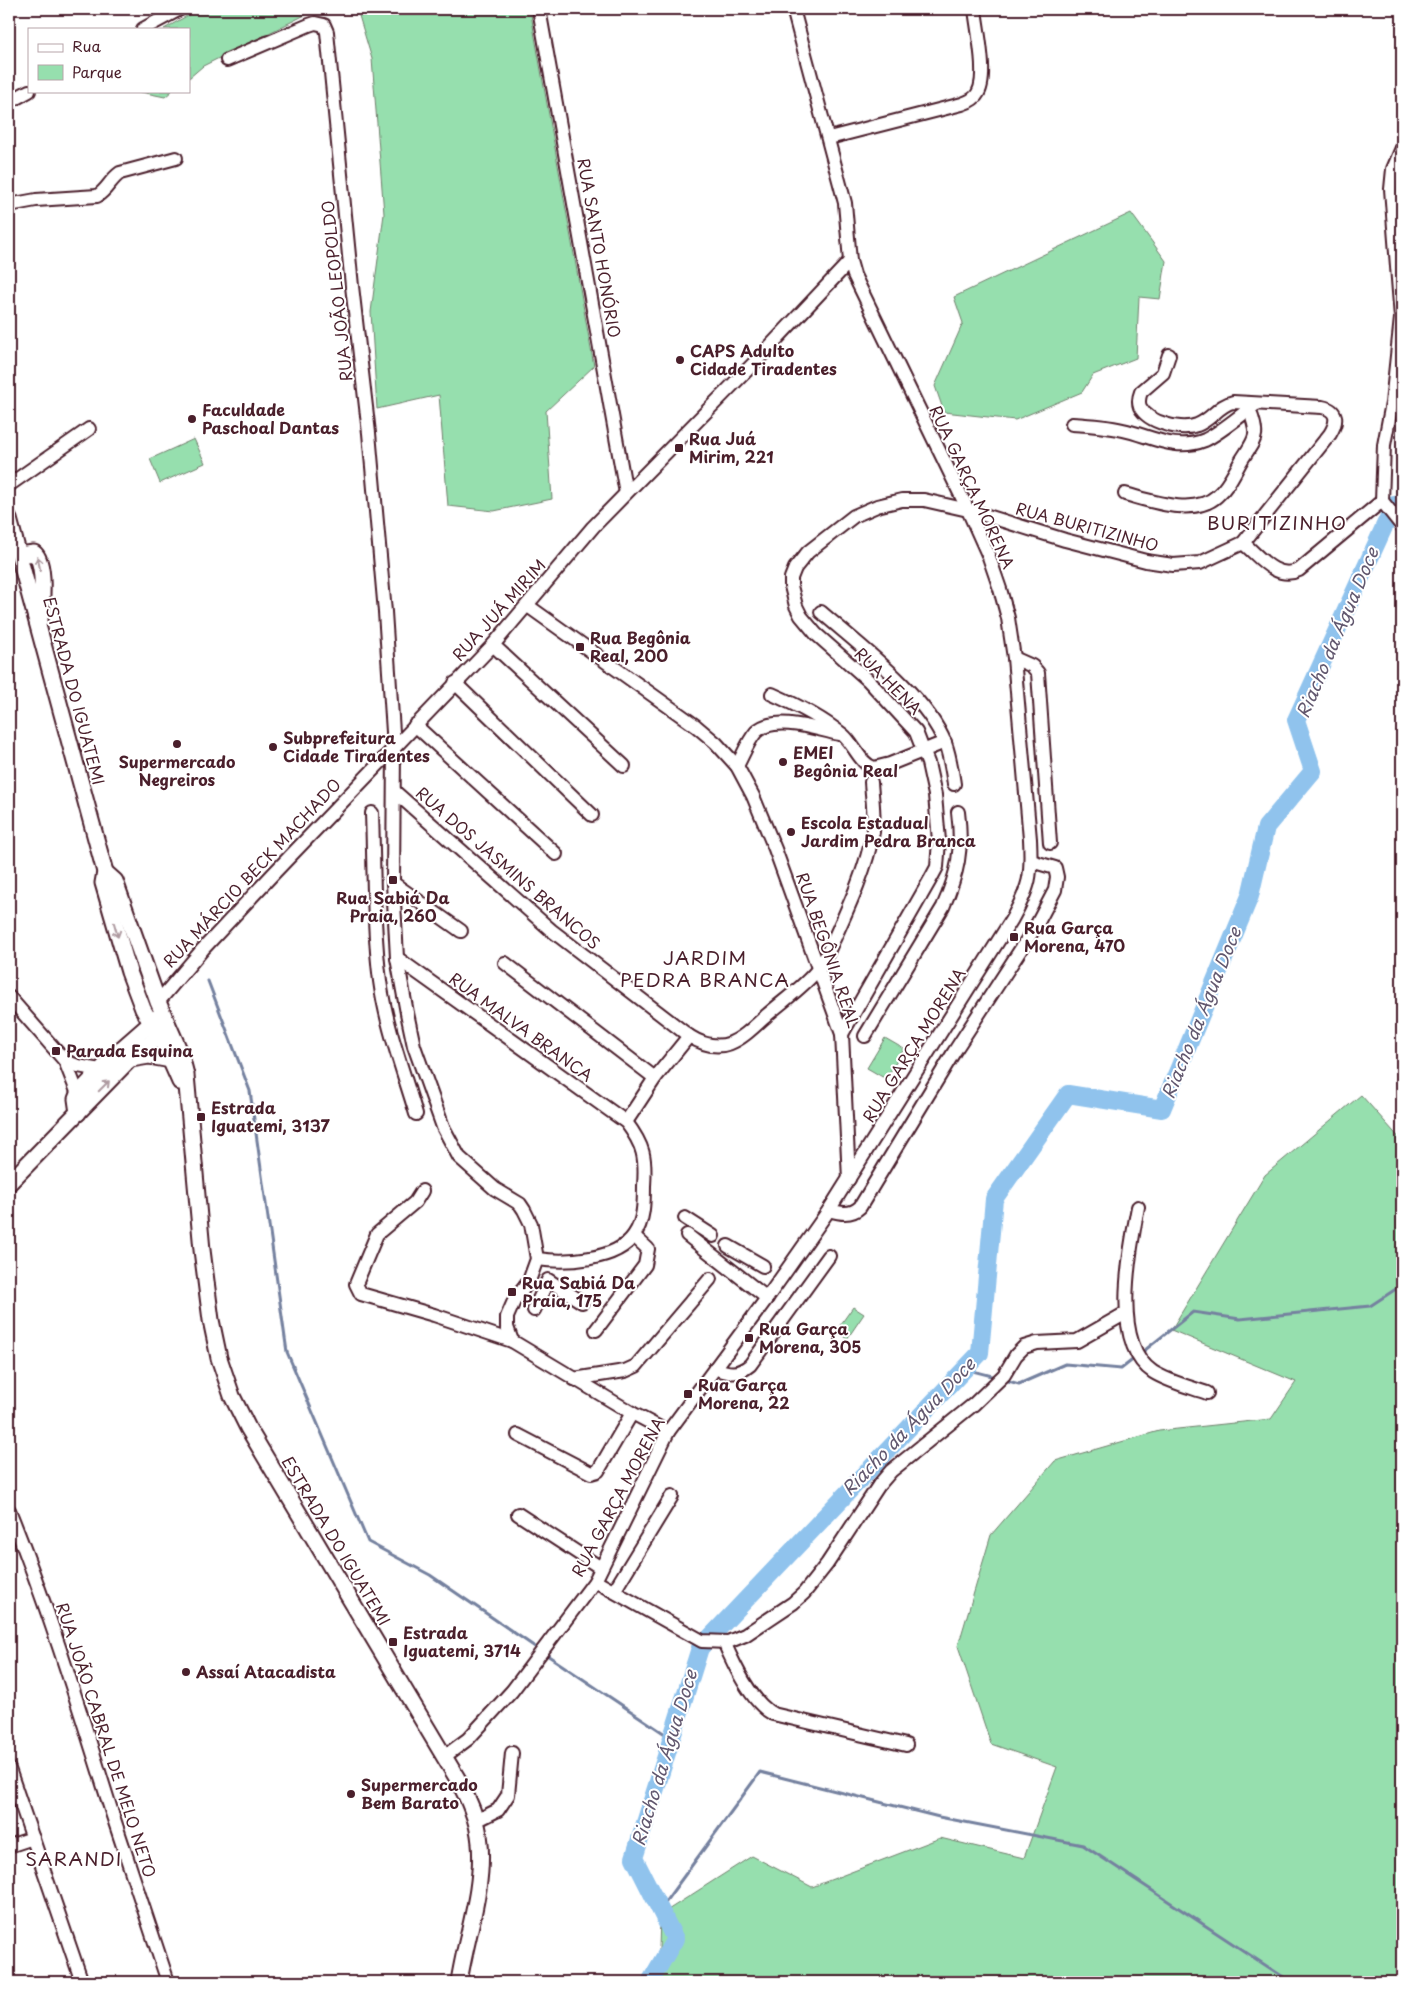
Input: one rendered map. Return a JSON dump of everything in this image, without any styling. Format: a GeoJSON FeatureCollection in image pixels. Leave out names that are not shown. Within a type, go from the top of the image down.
{"type":"FeatureCollection","features":[{"type":"Feature","properties":{"kind":"main road","name":"ESTRADA DO IGUATEMI"},"geometry":{"type":"LineString","coordinates":[[9,519],[108,879],[120,944],[134,985],[151,1023]]}},
{"type":"Feature","properties":{"kind":"main road","name":"ESTRADA DO IGUATEMI"},"geometry":{"type":"LineString","coordinates":[[108,879],[143,962],[162,1020],[171,1060],[189,1102]]}},
{"type":"Feature","properties":{"kind":"main road"},"geometry":{"type":"LineString","coordinates":[[134,985],[148,1005],[162,1020]]}},
{"type":"Feature","properties":{"kind":"main road","name":"ESTRADA DO IGUATEMI"},"geometry":{"type":"LineString","coordinates":[[162,1020],[183,1060],[211,1320],[218,1358],[232,1396],[248,1428],[444,1756],[469,1801],[476,1821],[480,1842],[480,1874],[459,1982]]}},
{"type":"Feature","properties":{"kind":"main road","name":"RUA MÁRCIO BECK MACHADO"},"geometry":{"type":"LineString","coordinates":[[78,1094],[135,1035],[151,1023],[162,1020]]}},
{"type":"Feature","properties":{"kind":"main road","name":"RUA MÁRCIO BECK MACHADO"},"geometry":{"type":"LineString","coordinates":[[9,1182],[130,1059],[162,1020]]}},
{"type":"Feature","properties":{"kind":"main road"},"geometry":{"type":"LineString","coordinates":[[130,1059],[149,1056],[171,1060]]}},
{"type":"Feature","properties":{"kind":"main road"},"geometry":{"type":"LineString","coordinates":[[78,1094],[76,1100],[78,1113]]}},
{"type":"Feature","properties":{"kind":"street"},"geometry":{"type":"LineString","coordinates":[[145,28],[180,9]]}},
{"type":"Feature","properties":{"kind":"street","name":"RUA SANTO HONÓRIO"},"geometry":{"type":"LineString","coordinates":[[539,9],[626,492]]}},
{"type":"Feature","properties":{"kind":"street"},"geometry":{"type":"LineString","coordinates":[[793,9],[845,203],[850,261]]}},
{"type":"Feature","properties":{"kind":"street"},"geometry":{"type":"LineString","coordinates":[[829,138],[944,109],[972,100],[978,94],[981,86],[982,72],[975,9]]}},
{"type":"Feature","properties":{"kind":"street","name":"RUA JOÃO LEOPOLDO"},"geometry":{"type":"LineString","coordinates":[[227,60],[315,23],[324,26],[327,32],[352,286],[369,433],[385,612],[394,747]]}},
{"type":"Feature","properties":{"kind":"street"},"geometry":{"type":"LineString","coordinates":[[9,102],[28,92]]}},
{"type":"Feature","properties":{"kind":"street"},"geometry":{"type":"LineString","coordinates":[[1402,148],[1393,169],[1391,189],[1402,318],[1392,403],[1384,444],[1382,501],[1402,526]]}},
{"type":"Feature","properties":{"kind":"street"},"geometry":{"type":"LineString","coordinates":[[9,205],[36,200],[97,196],[104,192],[114,177],[120,173],[176,158]]}},
{"type":"Feature","properties":{"kind":"street","name":"RUA JUÁ MIRIM"},"geometry":{"type":"LineString","coordinates":[[394,747],[493,645],[626,492],[757,360],[850,261]]}},
{"type":"Feature","properties":{"kind":"street","name":"RUA GARÇA MORENA"},"geometry":{"type":"LineString","coordinates":[[444,1756],[468,1740],[512,1691],[595,1581],[668,1432],[767,1298],[850,1179],[1012,919],[1028,889],[1031,861],[1014,658],[1008,618],[1000,589],[989,557],[968,510],[860,288],[850,261]]}},
{"type":"Feature","properties":{"kind":"street"},"geometry":{"type":"LineString","coordinates":[[1169,355],[1163,373],[1141,392],[1139,398],[1140,408],[1148,415],[1169,425],[1187,428],[1202,423],[1227,403],[1253,407]]}},
{"type":"Feature","properties":{"kind":"street","name":"RUA BURITIZINHO"},"geometry":{"type":"LineString","coordinates":[[968,510],[1065,540],[1146,561],[1173,565],[1200,563],[1243,542],[1330,434],[1336,422],[1335,414],[1330,409],[1322,406],[1253,407]]}},
{"type":"Feature","properties":{"kind":"street"},"geometry":{"type":"LineString","coordinates":[[1072,424],[1110,427],[1135,432],[1165,443],[1189,444],[1206,439],[1253,407]]}},
{"type":"Feature","properties":{"kind":"street"},"geometry":{"type":"LineString","coordinates":[[1125,494],[1175,506],[1205,502],[1216,498],[1255,439],[1256,428],[1253,407]]}},
{"type":"Feature","properties":{"kind":"street"},"geometry":{"type":"LineString","coordinates":[[9,485],[90,429]]}},
{"type":"Feature","properties":{"kind":"street","name":"RUA HENA"},"geometry":{"type":"LineString","coordinates":[[842,1034],[937,867],[940,854],[935,796],[924,750],[916,732],[868,680],[816,634],[801,616],[792,596],[791,578],[795,568],[808,552],[854,516],[877,506],[902,500],[924,500],[968,510]]}},
{"type":"Feature","properties":{"kind":"street"},"geometry":{"type":"LineString","coordinates":[[1243,542],[1275,570],[1281,573],[1292,573],[1299,570],[1382,501]]}},
{"type":"Feature","properties":{"kind":"street","name":"RUA BEGÔNIA REAL"},"geometry":{"type":"LineString","coordinates":[[528,606],[696,726],[716,743],[737,766],[753,796],[775,849],[842,1034],[850,1179]]}},
{"type":"Feature","properties":{"kind":"street"},"geometry":{"type":"LineString","coordinates":[[820,612],[917,699],[938,728],[945,742],[954,784]]}},
{"type":"Feature","properties":{"kind":"street"},"geometry":{"type":"LineString","coordinates":[[493,645],[624,766]]}},
{"type":"Feature","properties":{"kind":"street"},"geometry":{"type":"LineString","coordinates":[[1014,658],[1032,666],[1038,673],[1050,843]]}},
{"type":"Feature","properties":{"kind":"street"},"geometry":{"type":"LineString","coordinates":[[455,683],[592,815]]}},
{"type":"Feature","properties":{"kind":"street"},"geometry":{"type":"LineString","coordinates":[[772,694],[803,708],[844,735],[866,764],[874,768],[879,768],[945,742]]}},
{"type":"Feature","properties":{"kind":"street"},"geometry":{"type":"LineString","coordinates":[[737,766],[755,733],[763,726],[783,723],[844,735]]}},
{"type":"Feature","properties":{"kind":"street"},"geometry":{"type":"LineString","coordinates":[[415,725],[556,854]]}},
{"type":"Feature","properties":{"kind":"street"},"geometry":{"type":"LineString","coordinates":[[394,747],[394,883],[397,958],[414,1046],[443,1127],[459,1157],[480,1177],[520,1204],[531,1224],[537,1259],[529,1281],[514,1301],[507,1317],[507,1327],[512,1342]]}},
{"type":"Feature","properties":{"kind":"street","name":"RUA MÁRCIO BECK MACHADO"},"geometry":{"type":"LineString","coordinates":[[162,1020],[168,990],[235,914],[394,747]]}},
{"type":"Feature","properties":{"kind":"street"},"geometry":{"type":"LineString","coordinates":[[819,969],[848,909],[873,832],[874,816],[871,782]]}},
{"type":"Feature","properties":{"kind":"street","name":"RUA DOS JASMINS BRANCOS"},"geometry":{"type":"LineString","coordinates":[[394,791],[551,930],[702,1044],[716,1046],[741,1038],[819,969]]}},
{"type":"Feature","properties":{"kind":"street"},"geometry":{"type":"LineString","coordinates":[[865,1036],[942,907],[957,871],[961,833],[958,812]]}},
{"type":"Feature","properties":{"kind":"street"},"geometry":{"type":"LineString","coordinates":[[372,813],[380,983],[416,1114]]}},
{"type":"Feature","properties":{"kind":"street"},"geometry":{"type":"LineString","coordinates":[[829,1210],[839,1213],[851,1213],[860,1207],[954,1052],[1036,926],[1050,901],[1057,877],[1055,868],[1031,861]]}},
{"type":"Feature","properties":{"kind":"street"},"geometry":{"type":"LineString","coordinates":[[394,883],[461,931]]}},
{"type":"Feature","properties":{"kind":"street"},"geometry":{"type":"LineString","coordinates":[[901,933],[920,943]]}},
{"type":"Feature","properties":{"kind":"street","name":"RUA MALVA BRANCA"},"geometry":{"type":"LineString","coordinates":[[397,958],[626,1122]]}},
{"type":"Feature","properties":{"kind":"street"},"geometry":{"type":"LineString","coordinates":[[505,963],[655,1078]]}},
{"type":"Feature","properties":{"kind":"street"},"geometry":{"type":"LineString","coordinates":[[380,983],[400,979]]}},
{"type":"Feature","properties":{"kind":"street"},"geometry":{"type":"LineString","coordinates":[[9,997],[65,1061],[78,1094]]}},
{"type":"Feature","properties":{"kind":"street"},"geometry":{"type":"LineString","coordinates":[[537,1259],[557,1262],[591,1258],[608,1253],[634,1236],[640,1224],[644,1206],[645,1160],[638,1137],[626,1122],[655,1078],[689,1036]]}},
{"type":"Feature","properties":{"kind":"street"},"geometry":{"type":"LineString","coordinates":[[65,1061],[78,1066],[100,1070]]}},
{"type":"Feature","properties":{"kind":"street"},"geometry":{"type":"LineString","coordinates":[[422,1191],[415,1202],[377,1234],[356,1284],[361,1294],[434,1315],[512,1342],[632,1413],[668,1432]]}},
{"type":"Feature","properties":{"kind":"street"},"geometry":{"type":"LineString","coordinates":[[1138,1207],[1130,1254],[1126,1313],[1138,1354],[1152,1372],[1207,1393]]}},
{"type":"Feature","properties":{"kind":"street"},"geometry":{"type":"LineString","coordinates":[[685,1218],[709,1233],[692,1239],[767,1298]]}},
{"type":"Feature","properties":{"kind":"street"},"geometry":{"type":"LineString","coordinates":[[596,1330],[645,1265],[649,1254],[648,1250],[634,1236]]}},
{"type":"Feature","properties":{"kind":"street"},"geometry":{"type":"LineString","coordinates":[[728,1246],[762,1266]]}},
{"type":"Feature","properties":{"kind":"street"},"geometry":{"type":"LineString","coordinates":[[730,1269],[741,1254]]}},
{"type":"Feature","properties":{"kind":"street"},"geometry":{"type":"LineString","coordinates":[[715,1368],[726,1373],[734,1373],[750,1365],[828,1256]]}},
{"type":"Feature","properties":{"kind":"street"},"geometry":{"type":"LineString","coordinates":[[534,1310],[557,1262]]}},
{"type":"Feature","properties":{"kind":"street"},"geometry":{"type":"LineString","coordinates":[[574,1379],[625,1371],[636,1366],[710,1279]]}},
{"type":"Feature","properties":{"kind":"street"},"geometry":{"type":"LineString","coordinates":[[548,1280],[582,1302]]}},
{"type":"Feature","properties":{"kind":"street"},"geometry":{"type":"LineString","coordinates":[[595,1581],[702,1641],[724,1642],[745,1635],[804,1593],[827,1564],[879,1484],[891,1471],[974,1404],[1004,1375],[1024,1347],[1037,1342],[1078,1341],[1126,1313]]}},
{"type":"Feature","properties":{"kind":"street"},"geometry":{"type":"LineString","coordinates":[[518,1434],[591,1473],[598,1472],[632,1413]]}},
{"type":"Feature","properties":{"kind":"street"},"geometry":{"type":"LineString","coordinates":[[614,1591],[672,1496]]}},
{"type":"Feature","properties":{"kind":"street","name":"RUA JOÃO CABRAL DE MELO NETO"},"geometry":{"type":"LineString","coordinates":[[9,1510],[74,1689],[112,1813],[168,1982]]}},
{"type":"Feature","properties":{"kind":"street"},"geometry":{"type":"LineString","coordinates":[[518,1514],[601,1568]]}},
{"type":"Feature","properties":{"kind":"street"},"geometry":{"type":"LineString","coordinates":[[724,1642],[756,1700],[764,1710],[773,1714],[906,1745]]}},
{"type":"Feature","properties":{"kind":"street"},"geometry":{"type":"LineString","coordinates":[[476,1821],[498,1810],[508,1795],[512,1753]]}},
{"type":"Feature","properties":{"kind":"street"},"geometry":{"type":"LineString","coordinates":[[9,1769],[82,1982]]}},
{"type":"Feature","properties":{"kind":"street"},"geometry":{"type":"LineString","coordinates":[[9,1846],[33,1838]]}},
{"type":"Feature","properties":{"kind":"green space"},"geometry":{"type":"Polygon","coordinates":[[[199,9],[317,9],[203,66],[190,77],[190,28],[166,28],[199,9]]]}},
{"type":"Feature","properties":{"kind":"green space"},"geometry":{"type":"Polygon","coordinates":[[[357,9],[530,9],[594,366],[546,411],[552,499],[494,511],[448,506],[439,395],[377,409],[371,312],[384,214],[372,59],[357,9]]]}},
{"type":"Feature","properties":{"kind":"green space"},"geometry":{"type":"Polygon","coordinates":[[[141,92],[171,92],[165,97],[141,92]]]}},
{"type":"Feature","properties":{"kind":"green space"},"geometry":{"type":"Polygon","coordinates":[[[1131,213],[1166,261],[1160,299],[1139,297],[1136,358],[1093,375],[1082,392],[1015,420],[944,412],[935,386],[963,323],[954,297],[1131,213]]]}},
{"type":"Feature","properties":{"kind":"green space"},"geometry":{"type":"Polygon","coordinates":[[[194,439],[205,463],[160,483],[150,459],[194,439]]]}},
{"type":"Feature","properties":{"kind":"green space"},"geometry":{"type":"Polygon","coordinates":[[[885,1038],[904,1049],[886,1079],[867,1068],[885,1038]]]}},
{"type":"Feature","properties":{"kind":"green space"},"geometry":{"type":"Polygon","coordinates":[[[1361,1095],[1402,1141],[1402,1982],[658,1982],[660,1915],[752,1856],[812,1887],[940,1838],[1024,1858],[1057,1767],[991,1744],[958,1646],[991,1535],[1055,1461],[1159,1431],[1271,1419],[1296,1382],[1171,1330],[1265,1175],[1361,1095]]]}},
{"type":"Feature","properties":{"kind":"green space"},"geometry":{"type":"Polygon","coordinates":[[[853,1307],[864,1314],[847,1339],[836,1331],[853,1307]]]}},
{"type":"Feature","properties":{"kind":"waterway"},"geometry":{"type":"LineString","coordinates":[[1394,505],[1402,486]]}},
{"type":"Feature","properties":{"kind":"waterway","name":"Riacho da Água Doce"},"geometry":{"type":"LineString","coordinates":[[650,1982],[675,1939],[634,1858],[700,1648],[980,1353],[994,1199],[1068,1094],[1162,1109],[1250,896],[1266,827],[1313,771],[1296,720],[1394,505]]}},
{"type":"Feature","properties":{"kind":"waterway"},"geometry":{"type":"LineString","coordinates":[[208,981],[250,1091],[287,1352],[368,1542],[430,1575],[538,1649]]}},
{"type":"Feature","properties":{"kind":"waterway"},"geometry":{"type":"LineString","coordinates":[[1140,1354],[1193,1312],[1240,1319],[1370,1306],[1402,1285]]}},
{"type":"Feature","properties":{"kind":"waterway"},"geometry":{"type":"LineString","coordinates":[[1005,1380],[1019,1384],[1065,1364],[1121,1369],[1135,1358]]}},
{"type":"Feature","properties":{"kind":"waterway"},"geometry":{"type":"LineString","coordinates":[[965,1369],[996,1377]]}},
{"type":"Feature","properties":{"kind":"waterway"},"geometry":{"type":"LineString","coordinates":[[544,1653],[671,1738]]}},
{"type":"Feature","properties":{"kind":"waterway"},"geometry":{"type":"LineString","coordinates":[[660,1909],[760,1772],[939,1817],[1083,1845],[1291,1982]]}},
{"type":"Feature","properties":{"kind":"place","name":"CAPS Adulto Cidade Tiradentes"},"geometry":{"type":"Point","coordinates":[680,360]}},
{"type":"Feature","properties":{"kind":"place","name":"Faculdade Paschoal Dantas"},"geometry":{"type":"Point","coordinates":[192,419]}},
{"type":"Feature","properties":{"kind":"place","name":"Rua Juá Mirim, 221"},"geometry":{"type":"Point","coordinates":[679,448]}},
{"type":"Feature","properties":{"kind":"place","name":"Rua Begônia Real, 200"},"geometry":{"type":"Point","coordinates":[580,647]}},
{"type":"Feature","properties":{"kind":"place","name":"Supermercado Negreiros"},"geometry":{"type":"Point","coordinates":[177,744]}},
{"type":"Feature","properties":{"kind":"place","name":"Subprefeitura Cidade Tiradentes"},"geometry":{"type":"Point","coordinates":[273,747]}},
{"type":"Feature","properties":{"kind":"place","name":"EMEI Begônia Real"},"geometry":{"type":"Point","coordinates":[783,762]}},
{"type":"Feature","properties":{"kind":"place","name":"Escola Estadual Jardim Pedra Branca"},"geometry":{"type":"Point","coordinates":[791,832]}},
{"type":"Feature","properties":{"kind":"place","name":"Rua Sabiá Da Praia, 260"},"geometry":{"type":"Point","coordinates":[393,880]}},
{"type":"Feature","properties":{"kind":"place","name":"Rua Garça Morena, 470"},"geometry":{"type":"Point","coordinates":[1014,937]}},
{"type":"Feature","properties":{"kind":"place","name":"Parada Esquina"},"geometry":{"type":"Point","coordinates":[56,1051]}},
{"type":"Feature","properties":{"kind":"place","name":"Estrada Iguatemi, 3137"},"geometry":{"type":"Point","coordinates":[201,1117]}},
{"type":"Feature","properties":{"kind":"place","name":"Rua Sabiá Da Praia, 175"},"geometry":{"type":"Point","coordinates":[512,1292]}},
{"type":"Feature","properties":{"kind":"place","name":"Rua Garça Morena, 305"},"geometry":{"type":"Point","coordinates":[749,1338]}},
{"type":"Feature","properties":{"kind":"place","name":"Rua Garça Morena, 22"},"geometry":{"type":"Point","coordinates":[688,1394]}},
{"type":"Feature","properties":{"kind":"place","name":"Estrada Iguatemi, 3714"},"geometry":{"type":"Point","coordinates":[393,1642]}},
{"type":"Feature","properties":{"kind":"place","name":"Assaí Atacadista"},"geometry":{"type":"Point","coordinates":[186,1672]}},
{"type":"Feature","properties":{"kind":"place","name":"Supermercado Bem Barato"},"geometry":{"type":"Point","coordinates":[351,1794]}},
{"type":"Feature","properties":{"kind":"district","name":"BURITIZINHO"},"geometry":{"type":"Point","coordinates":[1277,523]}},
{"type":"Feature","properties":{"kind":"district","name":"JARDIM PEDRA BRANCA"},"geometry":{"type":"Point","coordinates":[705,969]}},
{"type":"Feature","properties":{"kind":"district","name":"SARANDI"},"geometry":{"type":"Point","coordinates":[74,1859]}}]}
